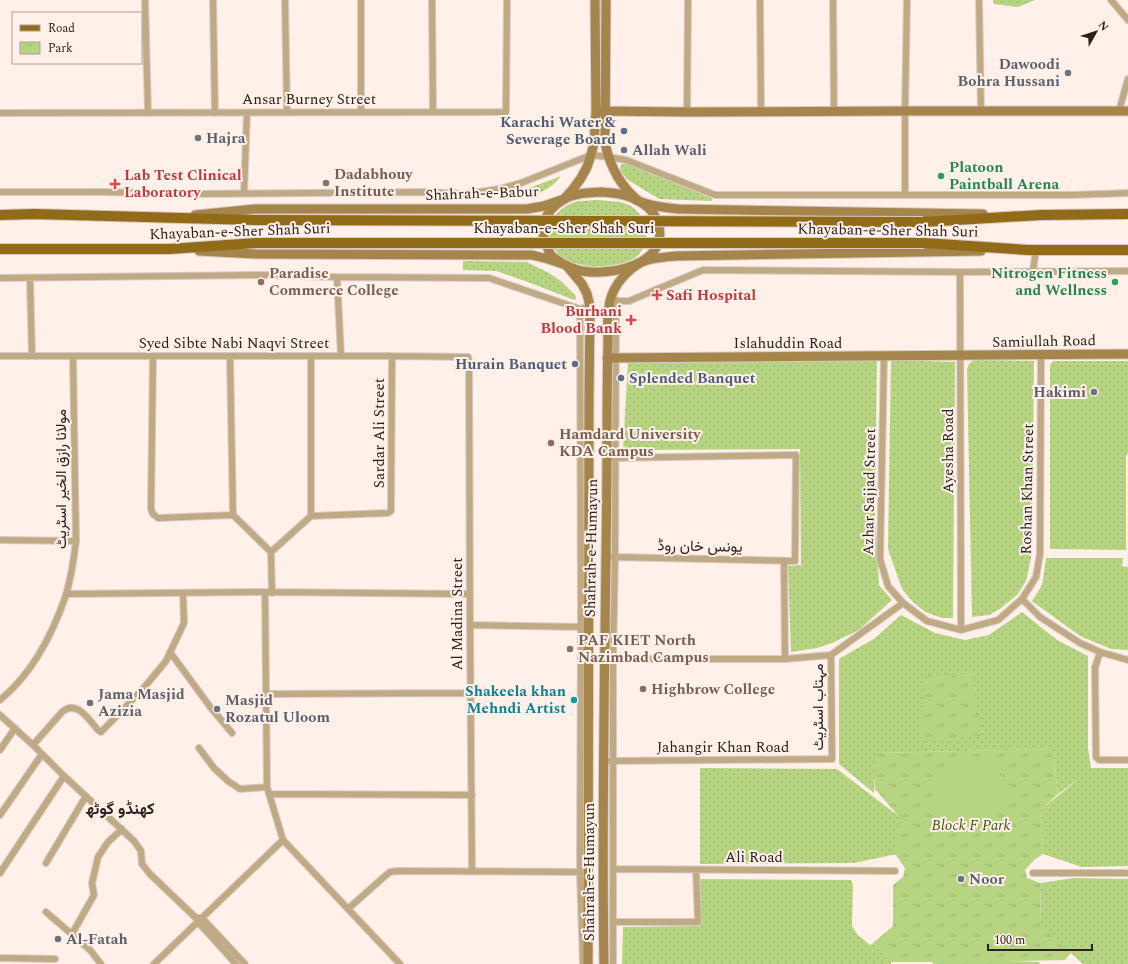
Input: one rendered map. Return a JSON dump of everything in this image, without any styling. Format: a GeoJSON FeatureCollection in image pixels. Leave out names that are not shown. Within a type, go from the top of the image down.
{"type":"FeatureCollection","features":[{"type":"Feature","properties":{"kind":"main road","name":"Shahrah-e-Babur"},"geometry":{"type":"LineString","coordinates":[[169,217],[255,209],[528,209],[544,206],[564,199],[574,189],[587,167],[594,143],[596,111],[595,0]]}},
{"type":"Feature","properties":{"kind":"main road"},"geometry":{"type":"LineString","coordinates":[[606,0],[605,143],[608,157],[612,168],[619,179],[636,199],[649,208],[657,219],[660,234],[657,246],[650,255],[640,263]]}},
{"type":"Feature","properties":{"kind":"main road"},"geometry":{"type":"LineString","coordinates":[[596,111],[1124,111]]}},
{"type":"Feature","properties":{"kind":"main road"},"geometry":{"type":"LineString","coordinates":[[566,265],[551,256],[545,244],[543,230],[546,216],[552,207],[564,199],[581,194],[601,192],[620,194],[665,208],[678,209],[1041,215]]}},
{"type":"Feature","properties":{"kind":"main road","name":"Khayaban-e-Sher Shah Suri"},"geometry":{"type":"LineString","coordinates":[[0,215],[34,214],[255,220],[923,222],[1041,215],[1128,214]]}},
{"type":"Feature","properties":{"kind":"main road","name":"Khayaban-e-Sher Shah Suri"},"geometry":{"type":"LineString","coordinates":[[0,249],[170,249],[256,243],[924,243],[1032,250],[1128,250]]}},
{"type":"Feature","properties":{"kind":"main road"},"geometry":{"type":"LineString","coordinates":[[170,249],[256,254],[532,255],[582,271],[603,272],[622,270],[655,259],[676,256],[1032,250]]}},
{"type":"Feature","properties":{"kind":"main road","name":"Shahrah-e-Humayun"},"geometry":{"type":"LineString","coordinates":[[588,964],[585,626],[589,457],[604,304],[620,281],[640,263]]}},
{"type":"Feature","properties":{"kind":"main road","name":"Shahrah-e-Humayun"},"geometry":{"type":"LineString","coordinates":[[566,265],[582,284],[587,294],[604,304]]}},
{"type":"Feature","properties":{"kind":"main road","name":"Shahrah-e-Humayun"},"geometry":{"type":"LineString","coordinates":[[604,304],[611,358],[611,458],[605,558],[608,659],[603,761],[604,964]]}},
{"type":"Feature","properties":{"kind":"main road","name":"Samiullah Road"},"geometry":{"type":"LineString","coordinates":[[961,356],[1128,354]]}},
{"type":"Feature","properties":{"kind":"main road","name":"Islahuddin Road"},"geometry":{"type":"LineString","coordinates":[[611,358],[961,356]]}},
{"type":"Feature","properties":{"kind":"main road"},"geometry":{"type":"LineString","coordinates":[[589,457],[611,458]]}},
{"type":"Feature","properties":{"kind":"street"},"geometry":{"type":"LineString","coordinates":[[146,0],[148,113]]}},
{"type":"Feature","properties":{"kind":"street"},"geometry":{"type":"LineString","coordinates":[[213,0],[215,113]]}},
{"type":"Feature","properties":{"kind":"street"},"geometry":{"type":"LineString","coordinates":[[285,0],[287,112]]}},
{"type":"Feature","properties":{"kind":"street"},"geometry":{"type":"LineString","coordinates":[[361,0],[361,112]]}},
{"type":"Feature","properties":{"kind":"street"},"geometry":{"type":"LineString","coordinates":[[432,0],[433,112]]}},
{"type":"Feature","properties":{"kind":"street","name":"Ansar Burney Street"},"geometry":{"type":"LineString","coordinates":[[0,113],[506,112],[507,0]]}},
{"type":"Feature","properties":{"kind":"street"},"geometry":{"type":"LineString","coordinates":[[687,112],[688,0]]}},
{"type":"Feature","properties":{"kind":"street"},"geometry":{"type":"LineString","coordinates":[[760,0],[761,112]]}},
{"type":"Feature","properties":{"kind":"street"},"geometry":{"type":"LineString","coordinates":[[834,0],[834,112]]}},
{"type":"Feature","properties":{"kind":"street"},"geometry":{"type":"LineString","coordinates":[[905,195],[907,0]]}},
{"type":"Feature","properties":{"kind":"street"},"geometry":{"type":"LineString","coordinates":[[979,0],[982,111]]}},
{"type":"Feature","properties":{"kind":"street"},"geometry":{"type":"LineString","coordinates":[[1111,0],[1128,20]]}},
{"type":"Feature","properties":{"kind":"street"},"geometry":{"type":"LineString","coordinates":[[1124,111],[1128,79]]}},
{"type":"Feature","properties":{"kind":"street"},"geometry":{"type":"LineString","coordinates":[[244,193],[247,113]]}},
{"type":"Feature","properties":{"kind":"street"},"geometry":{"type":"LineString","coordinates":[[0,192],[184,194],[425,192],[466,194],[499,189],[521,183],[591,155],[626,160],[715,195],[1072,195],[1128,193]]}},
{"type":"Feature","properties":{"kind":"street"},"geometry":{"type":"LineString","coordinates":[[1032,250],[1033,272]]}},
{"type":"Feature","properties":{"kind":"street"},"geometry":{"type":"LineString","coordinates":[[0,278],[254,275],[489,278],[580,309],[629,301],[703,270],[960,272],[1128,271]]}},
{"type":"Feature","properties":{"kind":"street","name":"Ayesha Road"},"geometry":{"type":"LineString","coordinates":[[960,272],[961,630]]}},
{"type":"Feature","properties":{"kind":"street"},"geometry":{"type":"LineString","coordinates":[[337,277],[341,356]]}},
{"type":"Feature","properties":{"kind":"street"},"geometry":{"type":"LineString","coordinates":[[30,278],[32,356]]}},
{"type":"Feature","properties":{"kind":"street"},"geometry":{"type":"LineString","coordinates":[[580,309],[585,626],[580,872],[583,964]]}},
{"type":"Feature","properties":{"kind":"street","name":"Roshan Khan Street"},"geometry":{"type":"LineString","coordinates":[[961,630],[998,620],[1022,599],[1036,577],[1040,554],[1041,354]]}},
{"type":"Feature","properties":{"kind":"street","name":"Syed Sibte Nabi Naqvi Street"},"geometry":{"type":"LineString","coordinates":[[0,356],[468,357]]}},
{"type":"Feature","properties":{"kind":"street","name":"مولانا رازق الخیر اسٹریٹ"},"geometry":{"type":"LineString","coordinates":[[0,700],[25,675],[40,651],[53,626],[66,594],[73,562],[76,541],[73,356]]}},
{"type":"Feature","properties":{"kind":"street"},"geometry":{"type":"LineString","coordinates":[[153,356],[151,509],[153,514],[158,518],[233,515]]}},
{"type":"Feature","properties":{"kind":"street"},"geometry":{"type":"LineString","coordinates":[[230,356],[233,515],[271,552]]}},
{"type":"Feature","properties":{"kind":"street"},"geometry":{"type":"LineString","coordinates":[[311,356],[311,516],[271,552],[268,592],[266,694],[267,787],[283,840],[349,908],[400,964]]}},
{"type":"Feature","properties":{"kind":"street","name":"Sardar Ali Street"},"geometry":{"type":"LineString","coordinates":[[311,516],[388,513],[391,511],[392,356]]}},
{"type":"Feature","properties":{"kind":"street","name":"Al Madina Street"},"geometry":{"type":"LineString","coordinates":[[468,357],[470,438],[469,594],[472,871]]}},
{"type":"Feature","properties":{"kind":"street","name":"Azhar Sajjad Street"},"geometry":{"type":"LineString","coordinates":[[884,357],[880,559],[888,586],[903,604],[927,621],[961,630]]}},
{"type":"Feature","properties":{"kind":"street","name":"یونس خان روڈ"},"geometry":{"type":"LineString","coordinates":[[605,558],[795,561],[796,455],[611,458]]}},
{"type":"Feature","properties":{"kind":"street"},"geometry":{"type":"LineString","coordinates":[[611,458],[615,557],[608,659],[613,760],[613,964]]}},
{"type":"Feature","properties":{"kind":"street"},"geometry":{"type":"LineString","coordinates":[[0,540],[76,541]]}},
{"type":"Feature","properties":{"kind":"street"},"geometry":{"type":"LineString","coordinates":[[784,560],[785,659]]}},
{"type":"Feature","properties":{"kind":"street"},"geometry":{"type":"LineString","coordinates":[[66,594],[268,592],[469,594]]}},
{"type":"Feature","properties":{"kind":"street"},"geometry":{"type":"LineString","coordinates":[[33,745],[62,712],[66,708],[70,707],[81,711],[98,730],[102,732],[142,690],[166,661],[184,623],[183,593]]}},
{"type":"Feature","properties":{"kind":"street"},"geometry":{"type":"LineString","coordinates":[[1022,599],[1040,617],[1080,643],[1100,652],[1128,660]]}},
{"type":"Feature","properties":{"kind":"street"},"geometry":{"type":"LineString","coordinates":[[608,659],[785,659],[831,655],[903,604]]}},
{"type":"Feature","properties":{"kind":"street"},"geometry":{"type":"LineString","coordinates":[[470,625],[585,626]]}},
{"type":"Feature","properties":{"kind":"street"},"geometry":{"type":"LineString","coordinates":[[170,652],[211,708],[232,733]]}},
{"type":"Feature","properties":{"kind":"street"},"geometry":{"type":"LineString","coordinates":[[1100,652],[1095,668],[1096,757],[1099,760],[1128,760]]}},
{"type":"Feature","properties":{"kind":"street","name":"مہتاب اسٹریٹ"},"geometry":{"type":"LineString","coordinates":[[831,655],[832,759]]}},
{"type":"Feature","properties":{"kind":"street"},"geometry":{"type":"LineString","coordinates":[[266,694],[470,693]]}},
{"type":"Feature","properties":{"kind":"street"},"geometry":{"type":"LineString","coordinates":[[0,715],[134,841],[141,851],[142,864],[150,874],[245,964]]}},
{"type":"Feature","properties":{"kind":"street"},"geometry":{"type":"LineString","coordinates":[[0,750],[15,728]]}},
{"type":"Feature","properties":{"kind":"street"},"geometry":{"type":"LineString","coordinates":[[199,748],[214,768],[228,781],[240,789],[267,787]]}},
{"type":"Feature","properties":{"kind":"street"},"geometry":{"type":"LineString","coordinates":[[0,815],[42,754]]}},
{"type":"Feature","properties":{"kind":"street","name":"Jahangir Khan Road"},"geometry":{"type":"LineString","coordinates":[[603,761],[832,759]]}},
{"type":"Feature","properties":{"kind":"street"},"geometry":{"type":"LineString","coordinates":[[0,873],[2,865],[64,776]]}},
{"type":"Feature","properties":{"kind":"street"},"geometry":{"type":"LineString","coordinates":[[269,794],[472,795]]}},
{"type":"Feature","properties":{"kind":"street"},"geometry":{"type":"LineString","coordinates":[[46,863],[86,796]]}},
{"type":"Feature","properties":{"kind":"street"},"geometry":{"type":"LineString","coordinates":[[72,934],[94,895],[92,883],[98,857],[108,842],[122,829]]}},
{"type":"Feature","properties":{"kind":"street"},"geometry":{"type":"LineString","coordinates":[[154,964],[199,919],[283,840]]}},
{"type":"Feature","properties":{"kind":"street","name":"Ali Road"},"geometry":{"type":"LineString","coordinates":[[613,869],[895,871]]}},
{"type":"Feature","properties":{"kind":"street"},"geometry":{"type":"LineString","coordinates":[[613,922],[698,922],[696,870]]}},
{"type":"Feature","properties":{"kind":"street"},"geometry":{"type":"LineString","coordinates":[[349,908],[390,872],[396,871],[580,872]]}},
{"type":"Feature","properties":{"kind":"street"},"geometry":{"type":"LineString","coordinates":[[1033,873],[1128,873]]}},
{"type":"Feature","properties":{"kind":"street"},"geometry":{"type":"LineString","coordinates":[[46,912],[90,950],[101,964]]}},
{"type":"Feature","properties":{"kind":"street"},"geometry":{"type":"LineString","coordinates":[[199,919],[236,964]]}},
{"type":"Feature","properties":{"kind":"street"},"geometry":{"type":"LineString","coordinates":[[0,958],[55,959]]}},
{"type":"Feature","properties":{"kind":"green space"},"geometry":{"type":"Polygon","coordinates":[[[993,0],[1035,0],[1018,7],[994,4],[993,0]]]}},
{"type":"Feature","properties":{"kind":"green space"},"geometry":{"type":"Polygon","coordinates":[[[625,163],[709,197],[712,201],[659,199],[628,180],[620,169],[621,165],[625,163]]]}},
{"type":"Feature","properties":{"kind":"green space"},"geometry":{"type":"Polygon","coordinates":[[[561,176],[551,186],[538,194],[523,197],[508,196],[561,176]]]}},
{"type":"Feature","properties":{"kind":"green space"},"geometry":{"type":"Polygon","coordinates":[[[597,200],[624,203],[638,212],[645,227],[646,235],[642,250],[636,257],[627,262],[607,266],[583,265],[563,258],[553,247],[549,233],[552,220],[556,214],[564,207],[573,203],[579,201],[597,200]]]}},
{"type":"Feature","properties":{"kind":"green space"},"geometry":{"type":"Polygon","coordinates":[[[463,261],[527,262],[551,274],[562,282],[576,296],[576,299],[574,300],[496,271],[463,270],[463,261]]]}},
{"type":"Feature","properties":{"kind":"green space"},"geometry":{"type":"Polygon","coordinates":[[[891,360],[955,362],[953,618],[942,618],[925,612],[912,601],[902,589],[888,549],[891,360]]]}},
{"type":"Feature","properties":{"kind":"green space"},"geometry":{"type":"Polygon","coordinates":[[[973,360],[1034,361],[1032,553],[1026,581],[1018,594],[1000,609],[989,615],[972,617],[967,369],[973,360]]]}},
{"type":"Feature","properties":{"kind":"green space"},"geometry":{"type":"Polygon","coordinates":[[[628,361],[877,361],[875,514],[879,585],[892,600],[859,630],[832,643],[817,648],[791,652],[788,566],[801,565],[800,449],[623,450],[628,361]]]}},
{"type":"Feature","properties":{"kind":"green space"},"geometry":{"type":"Polygon","coordinates":[[[1053,361],[1128,361],[1126,550],[1050,549],[1050,365],[1053,361]]]}},
{"type":"Feature","properties":{"kind":"green space"},"geometry":{"type":"Polygon","coordinates":[[[1046,558],[1123,558],[1122,566],[1128,567],[1128,650],[1111,649],[1080,636],[1032,601],[1042,585],[1046,558]]]}},
{"type":"Feature","properties":{"kind":"green space"},"geometry":{"type":"Polygon","coordinates":[[[1022,612],[1057,640],[1088,656],[1088,748],[1091,768],[1128,768],[1128,866],[1082,867],[1043,854],[1041,810],[1078,779],[1058,794],[1053,749],[876,753],[874,793],[839,764],[839,659],[875,638],[901,615],[935,633],[965,640],[989,635],[1022,612]]]}},
{"type":"Feature","properties":{"kind":"green space"},"geometry":{"type":"Polygon","coordinates":[[[972,671],[980,736],[918,741],[927,673],[944,677],[960,675],[972,671]]]}},
{"type":"Feature","properties":{"kind":"green space","name":"Block F Park"},"geometry":{"type":"Polygon","coordinates":[[[1053,749],[1058,794],[1041,810],[1043,854],[1034,860],[1025,870],[1027,878],[1040,883],[1041,925],[1071,953],[1065,960],[1009,961],[1040,962],[1039,964],[933,964],[932,962],[891,962],[873,943],[893,926],[893,885],[903,877],[905,868],[895,854],[900,818],[875,789],[875,753],[1053,749]]]}},
{"type":"Feature","properties":{"kind":"green space"},"geometry":{"type":"Polygon","coordinates":[[[970,757],[983,760],[995,767],[1002,779],[1005,792],[1002,805],[995,817],[983,824],[970,827],[957,824],[945,817],[938,805],[935,792],[938,779],[945,767],[957,760],[970,757]]]}},
{"type":"Feature","properties":{"kind":"green space"},"geometry":{"type":"Polygon","coordinates":[[[700,768],[837,769],[901,818],[897,854],[854,863],[700,864],[700,768]]]}},
{"type":"Feature","properties":{"kind":"green space"},"geometry":{"type":"Polygon","coordinates":[[[1074,878],[1128,879],[1128,964],[1083,964],[1041,926],[1040,883],[1074,878]]]}},
{"type":"Feature","properties":{"kind":"green space"},"geometry":{"type":"Polygon","coordinates":[[[700,879],[851,880],[853,885],[852,926],[858,935],[870,945],[873,943],[891,962],[891,964],[622,964],[623,927],[701,926],[700,879]]]}},
{"type":"Feature","properties":{"kind":"place","name":"Dawoodi Bohra Hussani"},"geometry":{"type":"Point","coordinates":[1068,73]}},
{"type":"Feature","properties":{"kind":"place","name":"Karachi Water & Sewerage Board"},"geometry":{"type":"Point","coordinates":[624,131]}},
{"type":"Feature","properties":{"kind":"place","name":"Hajra"},"geometry":{"type":"Point","coordinates":[198,138]}},
{"type":"Feature","properties":{"kind":"place","name":"Allah Wali"},"geometry":{"type":"Point","coordinates":[624,150]}},
{"type":"Feature","properties":{"kind":"place","name":"Platoon Paintball Arena"},"geometry":{"type":"Point","coordinates":[941,176]}},
{"type":"Feature","properties":{"kind":"place","name":"Dadabhouy Institute"},"geometry":{"type":"Point","coordinates":[326,183]}},
{"type":"Feature","properties":{"kind":"place","name":"Lab Test Clinical Laboratory"},"geometry":{"type":"Point","coordinates":[115,184]}},
{"type":"Feature","properties":{"kind":"place","name":"Paradise Commerce College"},"geometry":{"type":"Point","coordinates":[261,282]}},
{"type":"Feature","properties":{"kind":"place","name":"Nitrogen Fitness and Wellness"},"geometry":{"type":"Point","coordinates":[1115,282]}},
{"type":"Feature","properties":{"kind":"place","name":"Safi Hospital"},"geometry":{"type":"Point","coordinates":[657,295]}},
{"type":"Feature","properties":{"kind":"place","name":"Burhani Blood Bank"},"geometry":{"type":"Point","coordinates":[631,320]}},
{"type":"Feature","properties":{"kind":"place","name":"Hurain Banquet"},"geometry":{"type":"Point","coordinates":[575,364]}},
{"type":"Feature","properties":{"kind":"place","name":"Splended Banquet"},"geometry":{"type":"Point","coordinates":[621,378]}},
{"type":"Feature","properties":{"kind":"place","name":"Hakimi"},"geometry":{"type":"Point","coordinates":[1094,392]}},
{"type":"Feature","properties":{"kind":"place","name":"Hamdard University KDA Campus"},"geometry":{"type":"Point","coordinates":[551,443]}},
{"type":"Feature","properties":{"kind":"place","name":"PAF KIET North Nazimbad Campus"},"geometry":{"type":"Point","coordinates":[570,649]}},
{"type":"Feature","properties":{"kind":"place","name":"Highbrow College"},"geometry":{"type":"Point","coordinates":[643,689]}},
{"type":"Feature","properties":{"kind":"place","name":"Shakeela khan Mehndi Artist"},"geometry":{"type":"Point","coordinates":[574,700]}},
{"type":"Feature","properties":{"kind":"place","name":"Jama Masjid Azizia"},"geometry":{"type":"Point","coordinates":[90,703]}},
{"type":"Feature","properties":{"kind":"place","name":"Masjid Rozatul Uloom"},"geometry":{"type":"Point","coordinates":[217,709]}},
{"type":"Feature","properties":{"kind":"place","name":"Noor"},"geometry":{"type":"Point","coordinates":[961,879]}},
{"type":"Feature","properties":{"kind":"place","name":"Al-Fatah"},"geometry":{"type":"Point","coordinates":[58,939]}},
{"type":"Feature","properties":{"kind":"district","name":"کھنڈو گوٹھ"},"geometry":{"type":"Point","coordinates":[120,808]}}]}
